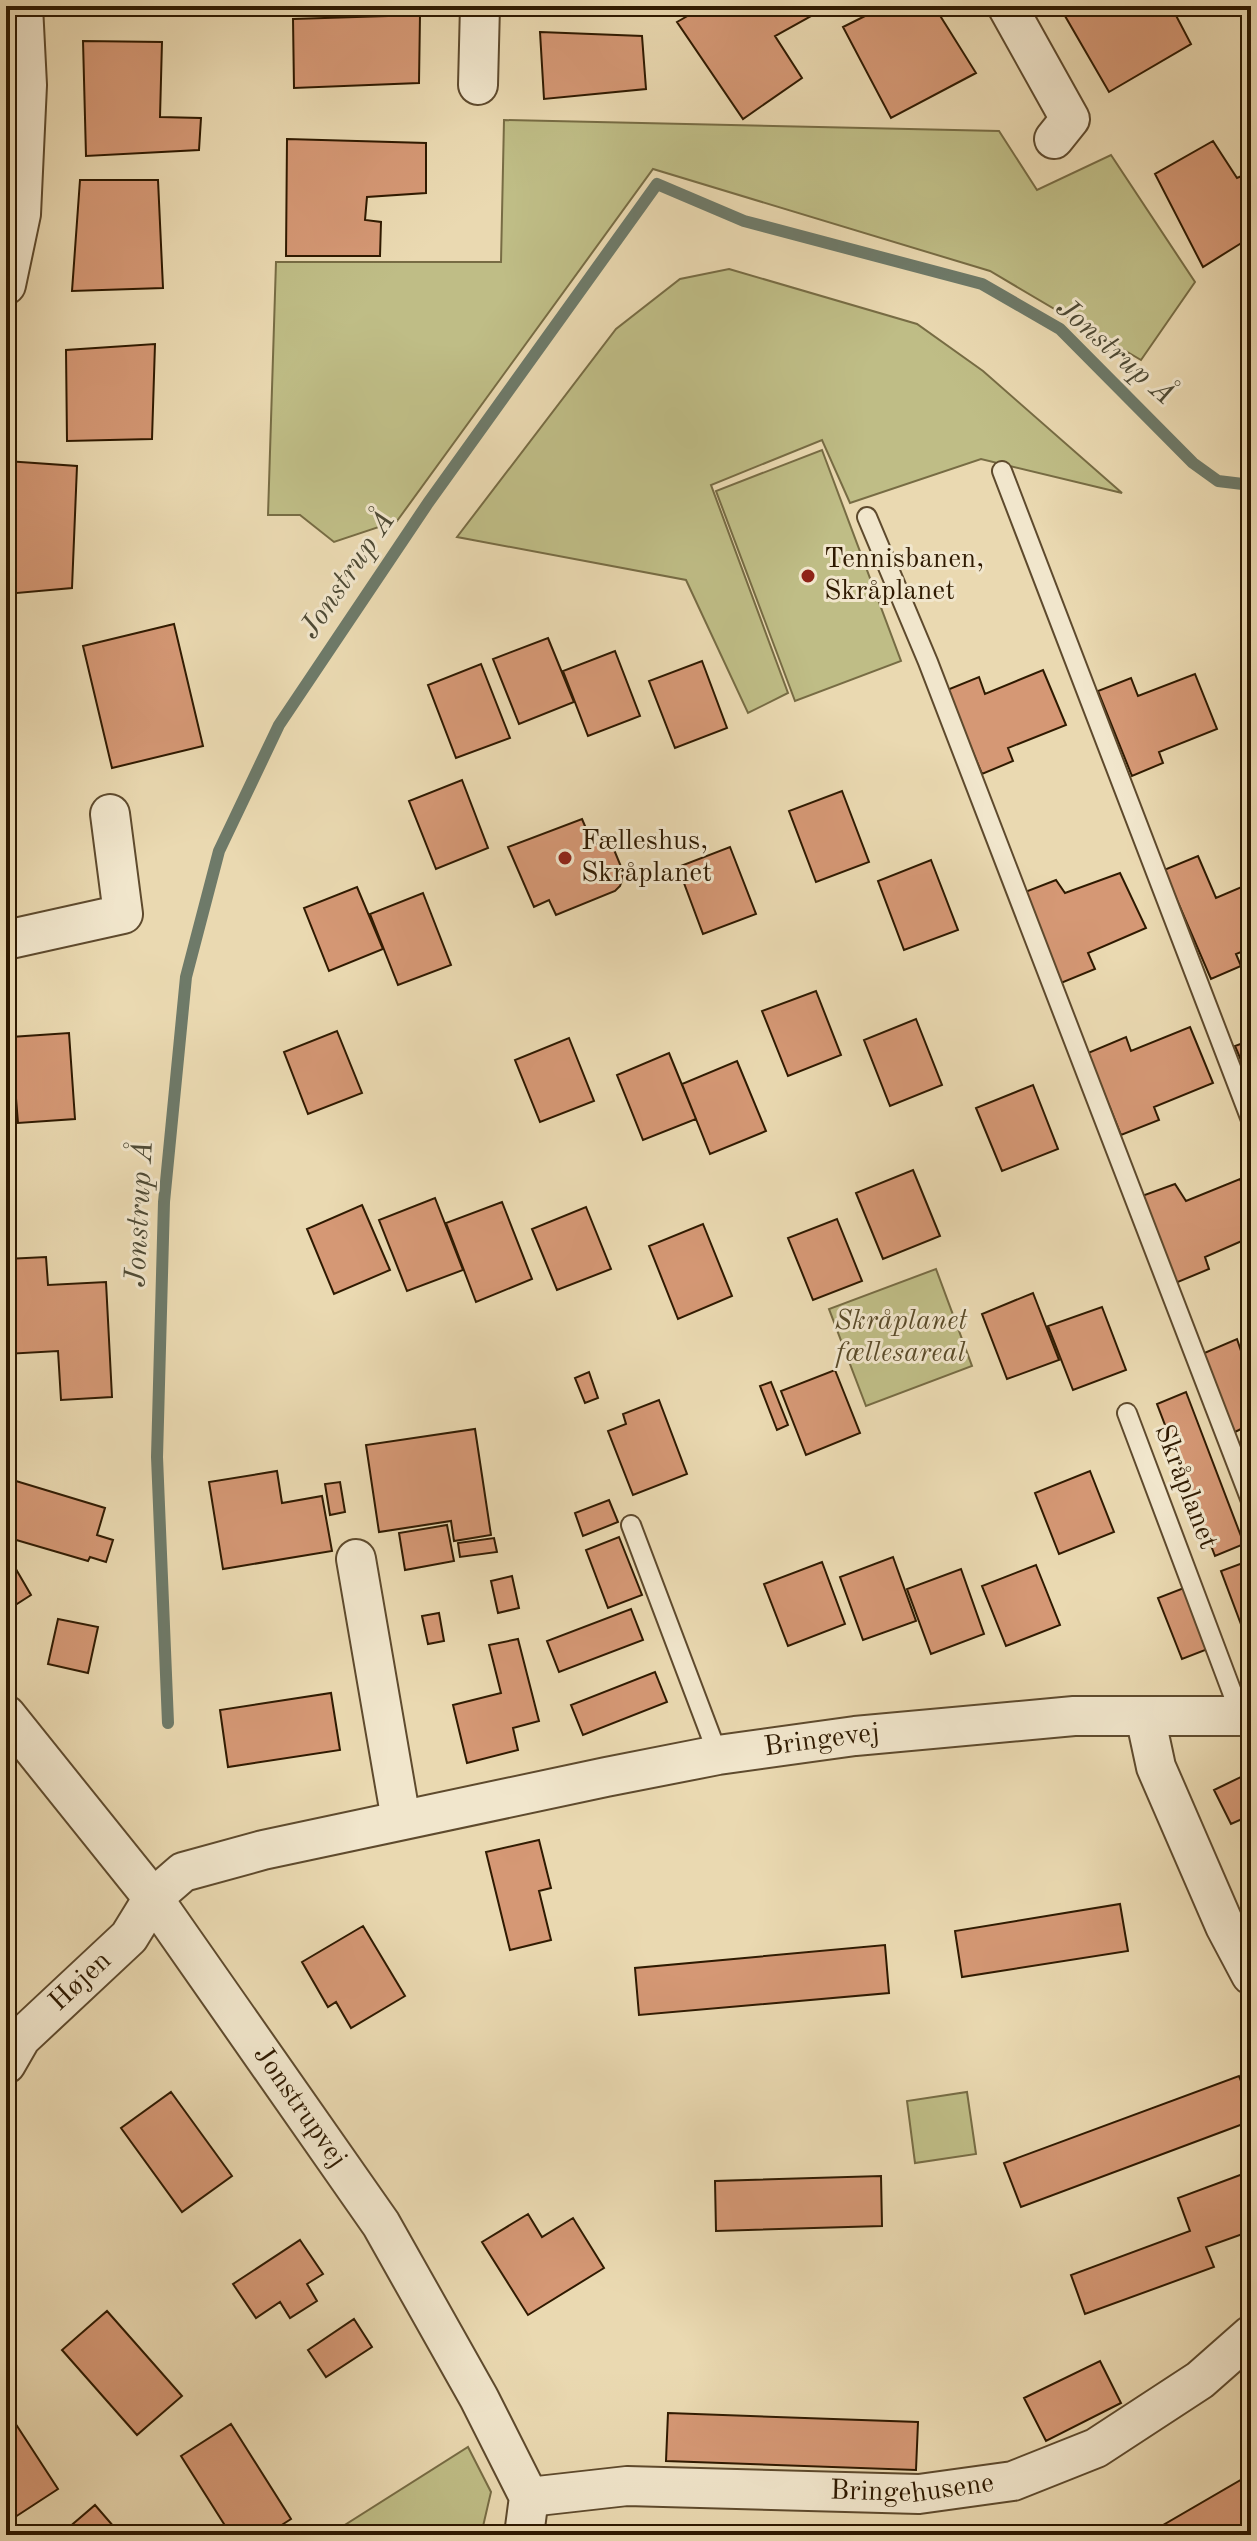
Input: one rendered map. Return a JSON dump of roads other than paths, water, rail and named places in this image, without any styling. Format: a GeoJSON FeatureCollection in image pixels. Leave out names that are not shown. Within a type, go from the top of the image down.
{"type":"FeatureCollection","features":[{"type":"Feature","properties":{"kind":"street"},"geometry":{"type":"LineString","coordinates":[[6,285],[21,214],[27,85],[23,6]]}},
{"type":"Feature","properties":{"kind":"street"},"geometry":{"type":"LineString","coordinates":[[478,85],[480,6]]}},
{"type":"Feature","properties":{"kind":"street"},"geometry":{"type":"LineString","coordinates":[[1007,6],[1070,119],[1054,139]]}},
{"type":"Feature","properties":{"kind":"street"},"geometry":{"type":"LineString","coordinates":[[6,940],[123,914],[110,814]]}},
{"type":"Feature","properties":{"kind":"street"},"geometry":{"type":"LineString","coordinates":[[356,1559],[401,1820]]}},
{"type":"Feature","properties":{"kind":"street","name":"Jonstrupvej"},"geometry":{"type":"LineString","coordinates":[[6,1715],[153,1898],[381,2224],[479,2398],[529,2497]]}},
{"type":"Feature","properties":{"kind":"street","name":"Bringevej"},"geometry":{"type":"LineString","coordinates":[[153,1898],[183,1872],[263,1850],[718,1755],[855,1736],[1074,1716],[1246,1716]]}},
{"type":"Feature","properties":{"kind":"street"},"geometry":{"type":"LineString","coordinates":[[1145,1716],[1156,1767],[1225,1926],[1251,1975]]}},
{"type":"Feature","properties":{"kind":"street","name":"Højen"},"geometry":{"type":"LineString","coordinates":[[6,2064],[21,2038],[129,1937],[153,1898]]}},
{"type":"Feature","properties":{"kind":"street","name":"Bringehusene"},"geometry":{"type":"LineString","coordinates":[[529,2497],[627,2486],[919,2494],[1013,2481],[1096,2448],[1200,2380],[1251,2335]]}},
{"type":"Feature","properties":{"kind":"street"},"geometry":{"type":"LineString","coordinates":[[524,2535],[529,2497]]}},
{"type":"Feature","properties":{"kind":"lane"},"geometry":{"type":"LineString","coordinates":[[1002,471],[1251,1120]]}},
{"type":"Feature","properties":{"kind":"lane"},"geometry":{"type":"LineString","coordinates":[[867,517],[928,662],[1251,1501]]}},
{"type":"Feature","properties":{"kind":"lane","name":"Skråplanet"},"geometry":{"type":"LineString","coordinates":[[1127,1413],[1246,1716]]}},
{"type":"Feature","properties":{"kind":"lane"},"geometry":{"type":"LineString","coordinates":[[631,1525],[718,1755]]}},
{"type":"Feature","properties":{"kind":"waterway","name":"Jonstrup Å"},"geometry":{"type":"LineString","coordinates":[[168,1723],[157,1457],[164,1202],[186,977],[219,851],[279,725],[428,503],[657,184],[744,221],[982,284],[1060,329],[1193,463],[1218,481],[1251,485]]}},
{"type":"Feature","properties":{"kind":"place","name":"Tennisbanen, Skråplanet"},"geometry":{"type":"Point","coordinates":[808,576]}},
{"type":"Feature","properties":{"kind":"place","name":"Fælleshus, Skråplanet"},"geometry":{"type":"Point","coordinates":[565,858]}},
{"type":"Feature","properties":{"kind":"park label","name":"Skråplanet fællesareal"},"geometry":{"type":"Point","coordinates":[901,1338]}}]}
